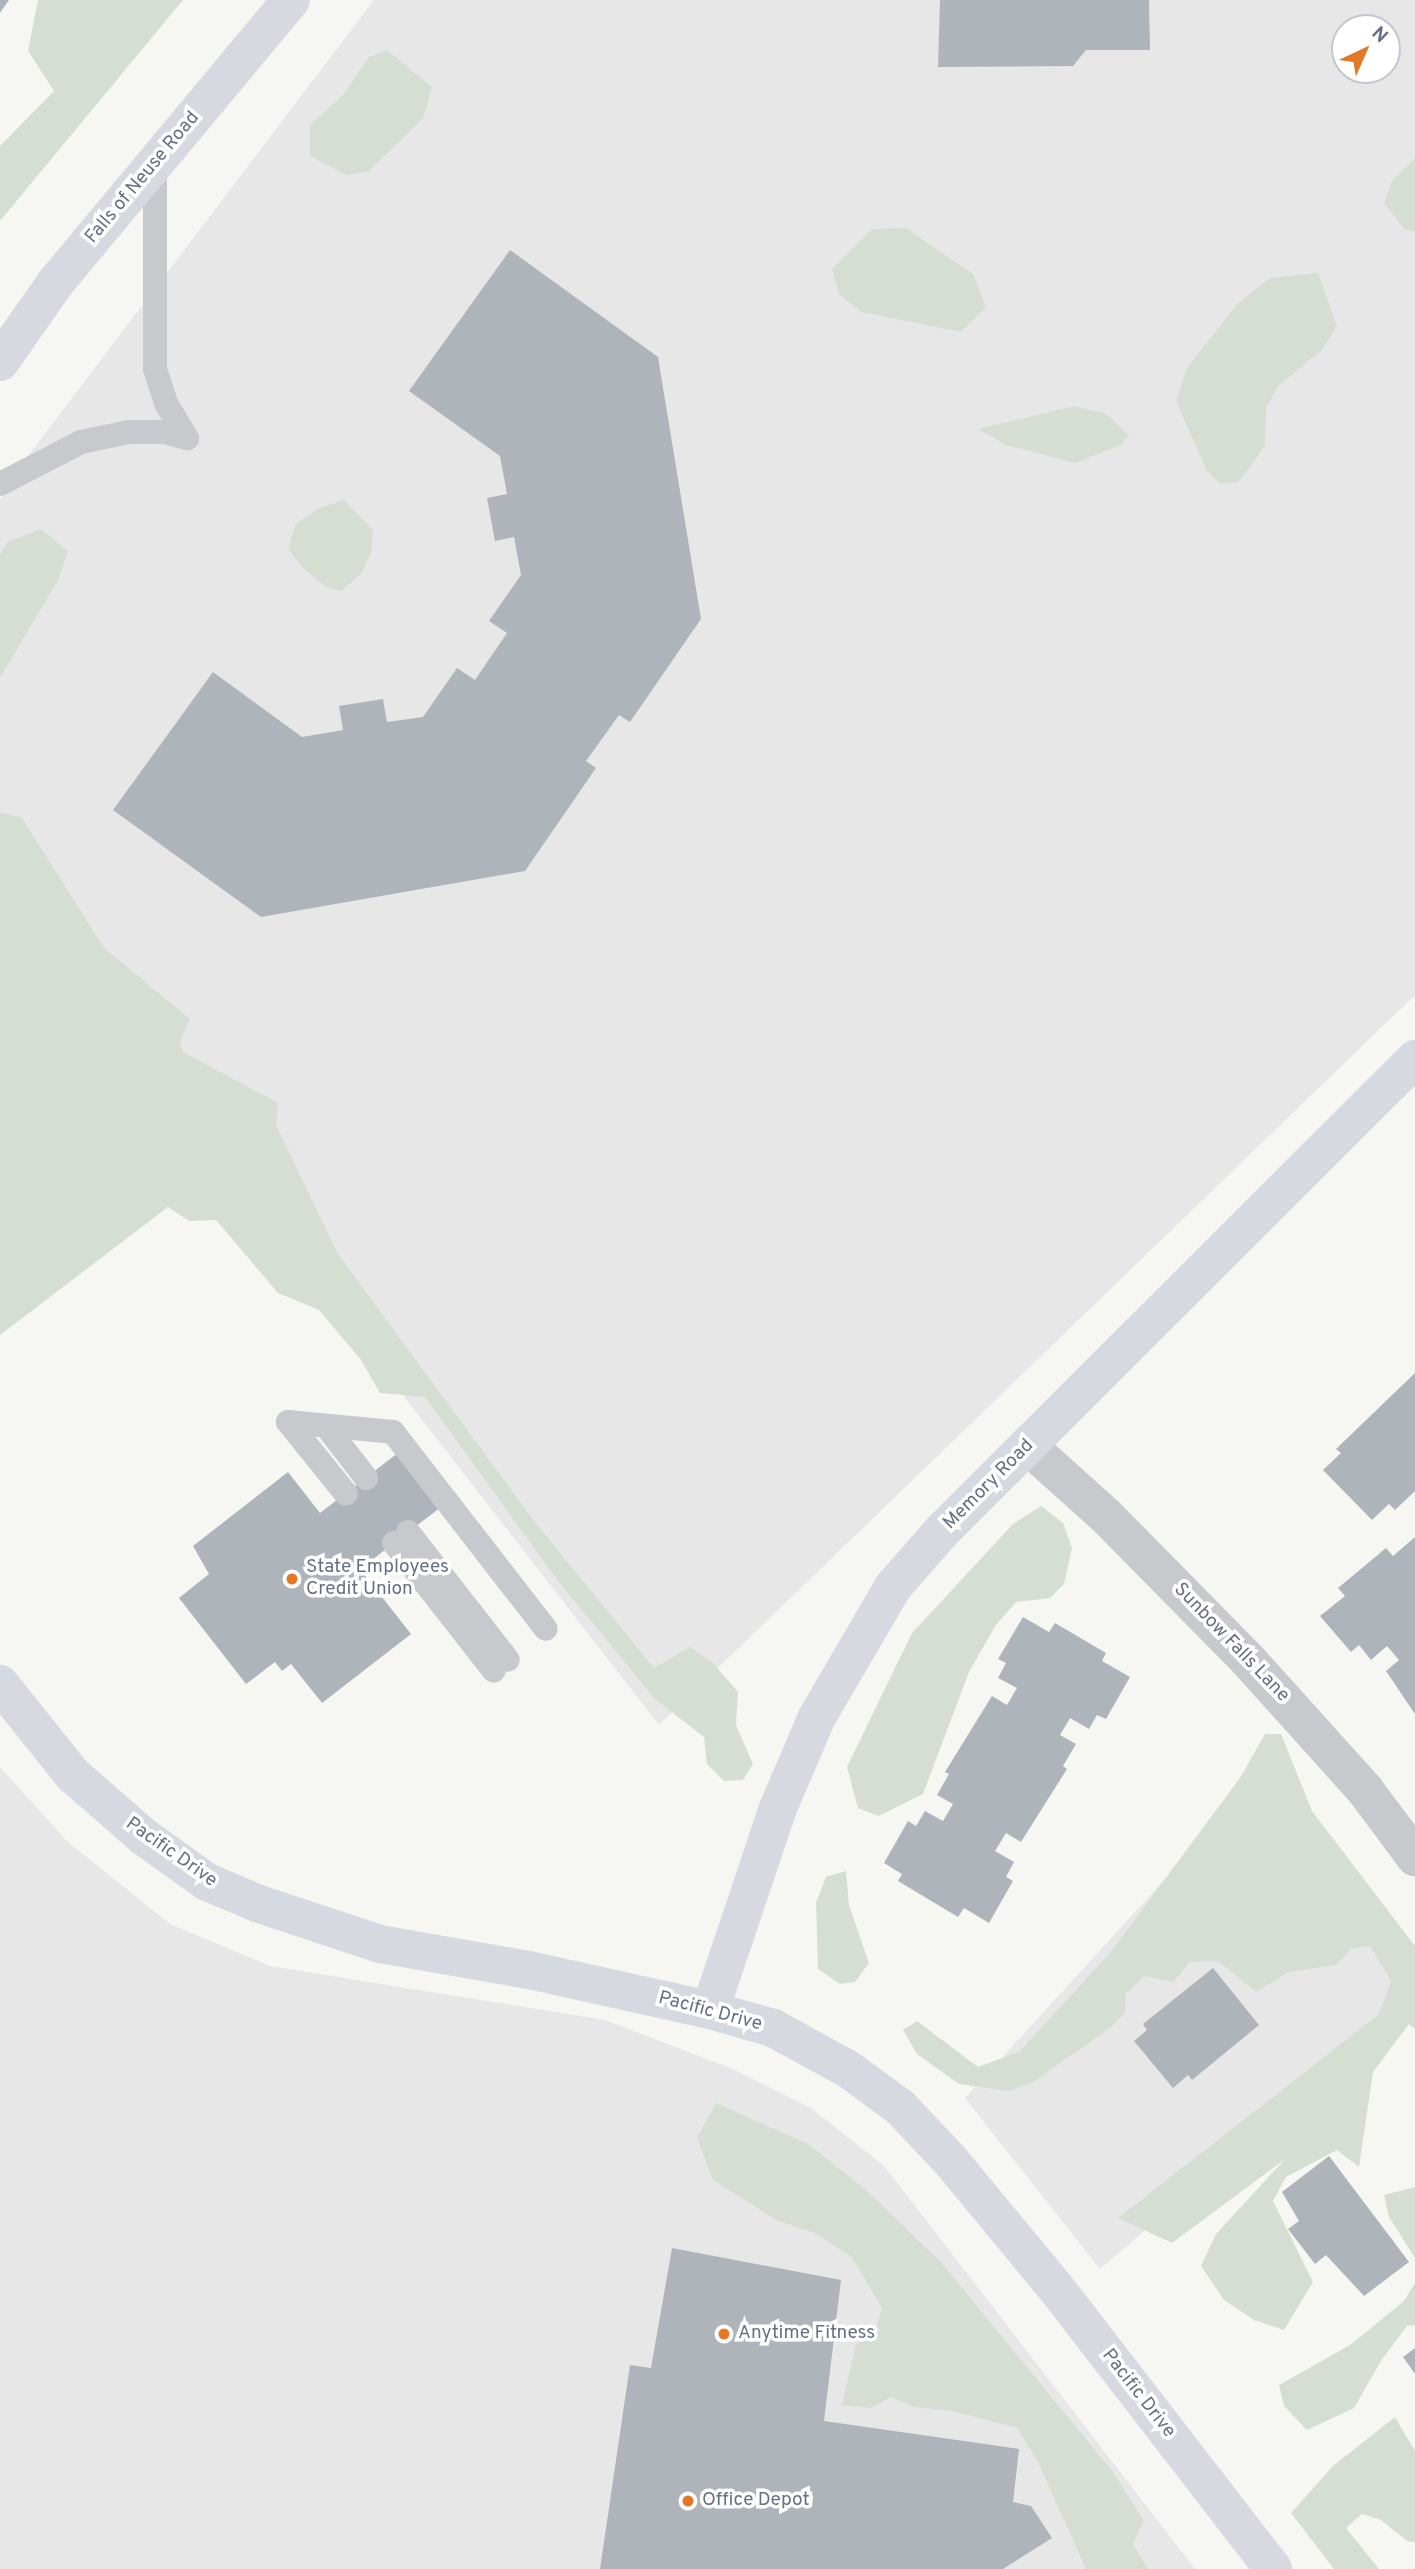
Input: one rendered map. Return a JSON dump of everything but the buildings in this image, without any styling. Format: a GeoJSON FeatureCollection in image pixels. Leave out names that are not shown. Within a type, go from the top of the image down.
{"type":"FeatureCollection","features":[{"type":"Feature","properties":{"kind":"street","name":"Falls of Neuse Road"},"geometry":{"type":"LineString","coordinates":[[0,362],[56,282],[291,0]]}},
{"type":"Feature","properties":{"kind":"street","name":"Memory Road"},"geometry":{"type":"LineString","coordinates":[[710,2010],[778,1808],[817,1717],[893,1587],[941,1532],[1415,1059]]}},
{"type":"Feature","properties":{"kind":"street","name":"Sunbow Falls Lane"},"geometry":{"type":"LineString","coordinates":[[1028,1446],[1105,1514],[1248,1660],[1365,1790],[1415,1857]]}},
{"type":"Feature","properties":{"kind":"street","name":"Pacific Drive"},"geometry":{"type":"LineString","coordinates":[[0,1684],[73,1775],[144,1837],[207,1882],[259,1904],[380,1944],[529,1970],[710,2010],[773,2028],[848,2069],[900,2108],[1056,2288],[1273,2569]]}},
{"type":"Feature","properties":{"kind":"lane"},"geometry":{"type":"LineString","coordinates":[[0,484],[80,442],[129,432],[164,432],[187,438],[167,405],[155,369],[155,164]]}},
{"type":"Feature","properties":{"kind":"lane"},"geometry":{"type":"LineString","coordinates":[[367,1477],[294,1422],[393,1432],[515,1654]]}},
{"type":"Feature","properties":{"kind":"lane"},"geometry":{"type":"LineString","coordinates":[[336,1427],[367,1477]]}},
{"type":"Feature","properties":{"kind":"lane"},"geometry":{"type":"LineString","coordinates":[[367,1477],[375,1431]]}},
{"type":"Feature","properties":{"kind":"lane"},"geometry":{"type":"LineString","coordinates":[[515,1654],[409,1531],[515,1654]]}},
{"type":"Feature","properties":{"kind":"shaded area"},"geometry":{"type":"Polygon","coordinates":[[[38,0],[183,0],[0,221],[0,146],[54,91],[28,51],[38,0]]]}},
{"type":"Feature","properties":{"kind":"shaded area"},"geometry":{"type":"Polygon","coordinates":[[[374,0],[1415,0],[1415,995],[659,1725],[0,876],[0,500],[12,477],[374,0]]]}},
{"type":"Feature","properties":{"kind":"shaded area"},"geometry":{"type":"Polygon","coordinates":[[[387,50],[432,87],[423,118],[369,171],[347,175],[310,156],[310,125],[343,95],[369,57],[387,50]]]}},
{"type":"Feature","properties":{"kind":"shaded area"},"geometry":{"type":"Polygon","coordinates":[[[1415,158],[1415,231],[1405,230],[1384,203],[1392,181],[1415,158]]]}},
{"type":"Feature","properties":{"kind":"shaded area"},"geometry":{"type":"Polygon","coordinates":[[[906,228],[973,274],[986,307],[961,332],[861,312],[839,294],[832,269],[872,229],[906,228]]]}},
{"type":"Feature","properties":{"kind":"shaded area"},"geometry":{"type":"Polygon","coordinates":[[[1318,273],[1337,326],[1322,350],[1278,386],[1266,408],[1265,445],[1249,469],[1238,482],[1221,484],[1207,471],[1176,401],[1187,368],[1237,304],[1270,278],[1318,273]]]}},
{"type":"Feature","properties":{"kind":"shaded area"},"geometry":{"type":"Polygon","coordinates":[[[1074,406],[1106,414],[1129,435],[1121,445],[1075,463],[1006,445],[978,429],[1074,406]]]}},
{"type":"Feature","properties":{"kind":"shaded area"},"geometry":{"type":"Polygon","coordinates":[[[344,500],[373,530],[371,553],[361,574],[341,591],[326,587],[305,570],[288,549],[295,525],[317,509],[344,500]]]}},
{"type":"Feature","properties":{"kind":"shaded area"},"geometry":{"type":"Polygon","coordinates":[[[41,529],[68,551],[58,580],[0,678],[0,554],[8,542],[41,529]]]}},
{"type":"Feature","properties":{"kind":"shaded area"},"geometry":{"type":"Polygon","coordinates":[[[0,812],[22,818],[104,948],[190,1019],[180,1042],[183,1052],[278,1103],[276,1125],[338,1254],[534,1521],[654,1668],[690,1647],[713,1663],[738,1692],[736,1725],[753,1764],[743,1780],[724,1781],[707,1764],[704,1737],[655,1699],[558,1581],[425,1397],[380,1393],[361,1360],[319,1310],[278,1293],[216,1220],[189,1221],[168,1207],[0,1335],[0,812]]]}},
{"type":"Feature","properties":{"kind":"shaded area"},"geometry":{"type":"Polygon","coordinates":[[[1041,1506],[1063,1523],[1072,1548],[1064,1584],[1050,1598],[1016,1602],[996,1625],[969,1672],[923,1794],[879,1816],[858,1808],[847,1767],[912,1633],[1013,1524],[1041,1506]]]}},
{"type":"Feature","properties":{"kind":"shaded area"},"geometry":{"type":"Polygon","coordinates":[[[1265,1734],[1281,1734],[1312,1811],[1415,1946],[1415,2029],[1409,2024],[1373,2072],[1359,2167],[1337,2150],[1286,2177],[1273,2201],[1313,2282],[1284,2330],[1254,2320],[1224,2300],[1201,2266],[1216,2234],[1285,2159],[1172,2243],[1118,2218],[1379,2014],[1391,1981],[1370,1946],[1351,1949],[1336,1965],[1288,1972],[1256,1992],[1218,1961],[1190,1962],[1173,1982],[1144,1976],[1126,1993],[1125,2013],[1111,2027],[1035,2081],[1009,2091],[959,2084],[917,2054],[903,2030],[917,2021],[978,2067],[1019,2052],[1110,1953],[1240,1778],[1265,1734]]]}},
{"type":"Feature","properties":{"kind":"shaded area"},"geometry":{"type":"Polygon","coordinates":[[[0,1767],[68,1842],[170,1924],[270,1966],[605,2020],[733,2069],[811,2108],[885,2167],[1195,2569],[0,2569],[0,1767]]]}},
{"type":"Feature","properties":{"kind":"shaded area"},"geometry":{"type":"Polygon","coordinates":[[[1262,1773],[1415,1999],[1100,2269],[965,2098],[1262,1773]]]}},
{"type":"Feature","properties":{"kind":"shaded area"},"geometry":{"type":"Polygon","coordinates":[[[846,1871],[849,1905],[869,1963],[855,1982],[840,1984],[818,1969],[816,1903],[826,1877],[846,1871]]]}},
{"type":"Feature","properties":{"kind":"shaded area"},"geometry":{"type":"Polygon","coordinates":[[[716,2103],[808,2144],[866,2190],[940,2261],[1113,2472],[1144,2521],[1133,2544],[1148,2569],[1086,2569],[1037,2460],[1017,2428],[952,2411],[914,2407],[891,2397],[871,2408],[842,2405],[856,2344],[875,2331],[882,2308],[851,2256],[814,2233],[776,2220],[713,2180],[697,2138],[716,2103]]]}},
{"type":"Feature","properties":{"kind":"shaded area"},"geometry":{"type":"Polygon","coordinates":[[[1415,2187],[1415,2258],[1389,2217],[1384,2195],[1415,2187]]]}},
{"type":"Feature","properties":{"kind":"shaded area"},"geometry":{"type":"Polygon","coordinates":[[[1415,2283],[1415,2325],[1407,2326],[1381,2361],[1354,2408],[1307,2430],[1284,2406],[1279,2385],[1350,2345],[1404,2301],[1415,2283]]]}},
{"type":"Feature","properties":{"kind":"shaded area"},"geometry":{"type":"Polygon","coordinates":[[[1395,2417],[1415,2451],[1415,2542],[1407,2541],[1381,2520],[1362,2514],[1346,2528],[1379,2569],[1334,2569],[1291,2513],[1333,2466],[1395,2417]]]}},
{"type":"Feature","properties":{"kind":"place","name":"State Employees Credit Union"},"geometry":{"type":"Point","coordinates":[292,1579]}},
{"type":"Feature","properties":{"kind":"place","name":"Anytime Fitness"},"geometry":{"type":"Point","coordinates":[724,2334]}},
{"type":"Feature","properties":{"kind":"place","name":"Office Depot"},"geometry":{"type":"Point","coordinates":[688,2501]}}]}
